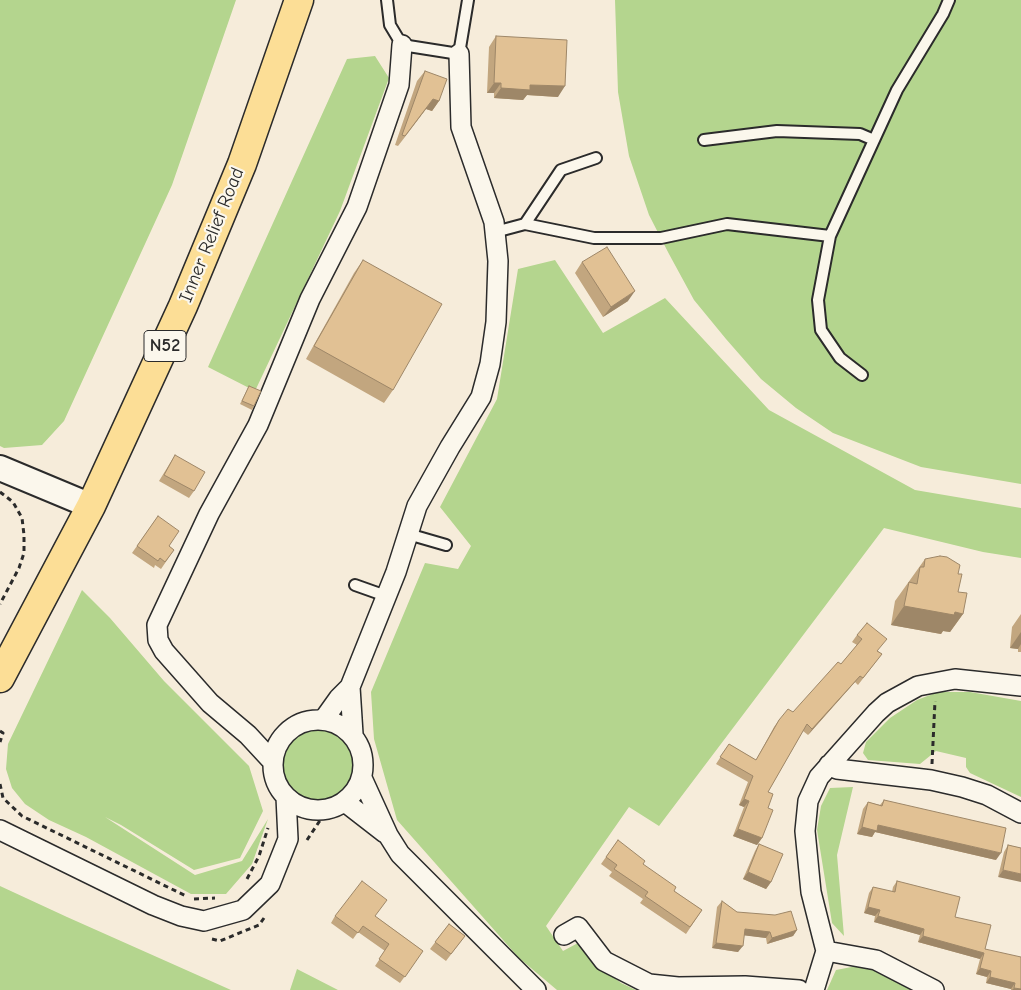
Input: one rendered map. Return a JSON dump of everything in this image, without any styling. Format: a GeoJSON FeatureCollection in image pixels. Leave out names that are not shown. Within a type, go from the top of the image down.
{"type":"FeatureCollection","features":[{"type":"Feature","properties":{"kind":"main road","name":"Inner Relief Road"},"geometry":{"type":"LineString","coordinates":[[0,678],[91,506],[183,306],[238,173],[298,0]]}},
{"type":"Feature","properties":{"kind":"street"},"geometry":{"type":"LineString","coordinates":[[273,762],[248,734],[210,703],[164,651],[158,640],[158,626],[209,514],[258,425],[277,374],[310,299],[357,208],[398,85],[402,45]]}},
{"type":"Feature","properties":{"kind":"street"},"geometry":{"type":"LineString","coordinates":[[324,720],[339,698],[350,687],[386,596],[418,506],[450,447],[481,397],[490,364],[496,322],[498,261],[494,222],[473,155],[461,127],[459,54]]}},
{"type":"Feature","properties":{"kind":"street"},"geometry":{"type":"LineString","coordinates":[[0,468],[91,506]]}},
{"type":"Feature","properties":{"kind":"street"},"geometry":{"type":"LineString","coordinates":[[814,990],[826,951],[811,892],[805,831],[808,800],[819,777],[828,765],[887,704],[918,686],[934,682],[973,680],[1021,686]]}},
{"type":"Feature","properties":{"kind":"street"},"geometry":{"type":"LineString","coordinates":[[350,687],[352,734]]}},
{"type":"Feature","properties":{"kind":"street"},"geometry":{"type":"LineString","coordinates":[[282,793],[304,808],[321,810],[345,802],[356,791],[362,778],[364,762],[361,747],[352,734],[335,722],[310,720],[296,725],[285,733],[275,751],[273,762],[274,776],[282,793],[296,843]]}},
{"type":"Feature","properties":{"kind":"street"},"geometry":{"type":"LineString","coordinates":[[248,734],[285,733]]}},
{"type":"Feature","properties":{"kind":"street"},"geometry":{"type":"LineString","coordinates":[[828,765],[837,769],[876,775],[931,780],[987,795],[1021,813]]}},
{"type":"Feature","properties":{"kind":"street"},"geometry":{"type":"LineString","coordinates":[[362,778],[388,835],[400,854],[536,990]]}},
{"type":"Feature","properties":{"kind":"street"},"geometry":{"type":"LineString","coordinates":[[345,802],[388,835]]}},
{"type":"Feature","properties":{"kind":"street"},"geometry":{"type":"LineString","coordinates":[[0,830],[79,866],[153,904],[181,916],[204,921],[243,910],[259,897],[321,810]]}},
{"type":"Feature","properties":{"kind":"street"},"geometry":{"type":"LineString","coordinates":[[564,935],[578,927],[604,962],[649,984],[678,987],[745,986],[799,990]]}},
{"type":"Feature","properties":{"kind":"street"},"geometry":{"type":"LineString","coordinates":[[826,951],[876,960],[934,990]]}},
{"type":"Feature","properties":{"kind":"lane"},"geometry":{"type":"LineString","coordinates":[[386,0],[390,24],[402,45],[459,54],[468,0]]}},
{"type":"Feature","properties":{"kind":"lane"},"geometry":{"type":"LineString","coordinates":[[862,375],[840,358],[820,330],[818,300],[830,236],[897,90],[943,14],[949,0]]}},
{"type":"Feature","properties":{"kind":"lane"},"geometry":{"type":"LineString","coordinates":[[704,140],[777,131],[860,134],[874,140]]}},
{"type":"Feature","properties":{"kind":"lane"},"geometry":{"type":"LineString","coordinates":[[525,224],[561,170],[596,158]]}},
{"type":"Feature","properties":{"kind":"lane"},"geometry":{"type":"LineString","coordinates":[[495,232],[525,224],[594,238],[661,238],[727,224],[830,236]]}},
{"type":"Feature","properties":{"kind":"lane"},"geometry":{"type":"LineString","coordinates":[[408,534],[446,545]]}},
{"type":"Feature","properties":{"kind":"lane"},"geometry":{"type":"LineString","coordinates":[[355,585],[386,596]]}},
{"type":"Feature","properties":{"kind":"path"},"geometry":{"type":"LineString","coordinates":[[0,492],[13,502],[22,518],[24,552],[19,568],[0,604]]}},
{"type":"Feature","properties":{"kind":"path"},"geometry":{"type":"LineString","coordinates":[[931,780],[935,726],[934,682]]}},
{"type":"Feature","properties":{"kind":"path"},"geometry":{"type":"LineString","coordinates":[[0,732],[2,733],[0,742]]}},
{"type":"Feature","properties":{"kind":"path"},"geometry":{"type":"LineString","coordinates":[[0,784],[2,798],[22,816],[192,899],[219,897]]}},
{"type":"Feature","properties":{"kind":"path"},"geometry":{"type":"LineString","coordinates":[[244,884],[259,856],[282,793]]}},
{"type":"Feature","properties":{"kind":"path"},"geometry":{"type":"LineString","coordinates":[[296,843],[321,810]]}},
{"type":"Feature","properties":{"kind":"path"},"geometry":{"type":"LineString","coordinates":[[211,938],[220,941],[259,925],[268,911]]}},
{"type":"Feature","properties":{"kind":"green space"},"geometry":{"type":"Polygon","coordinates":[[[0,0],[236,0],[172,185],[64,421],[42,445],[4,448],[0,446],[0,0]]]}},
{"type":"Feature","properties":{"kind":"green space"},"geometry":{"type":"Polygon","coordinates":[[[615,0],[1021,0],[1021,484],[921,467],[833,433],[796,408],[761,379],[726,339],[694,300],[669,254],[649,215],[629,156],[618,92],[615,0]]]}},
{"type":"Feature","properties":{"kind":"green space"},"geometry":{"type":"Polygon","coordinates":[[[375,56],[389,78],[340,211],[255,391],[208,367],[347,59],[375,56]]]}},
{"type":"Feature","properties":{"kind":"green space"},"geometry":{"type":"Polygon","coordinates":[[[555,260],[603,333],[665,298],[769,410],[915,490],[1021,508],[1021,558],[983,552],[884,528],[659,826],[629,807],[546,926],[563,951],[578,943],[591,959],[621,983],[636,990],[557,990],[519,958],[397,820],[374,739],[371,692],[425,563],[458,569],[471,546],[440,507],[497,399],[518,269],[555,260]]]}},
{"type":"Feature","properties":{"kind":"green space"},"geometry":{"type":"Polygon","coordinates":[[[82,590],[110,618],[164,681],[249,766],[263,811],[240,858],[194,870],[105,817],[195,875],[242,861],[268,819],[252,864],[226,894],[191,894],[86,837],[49,820],[25,804],[12,788],[6,769],[8,744],[82,590]]]}},
{"type":"Feature","properties":{"kind":"green space"},"geometry":{"type":"Polygon","coordinates":[[[938,692],[970,692],[1021,701],[1021,797],[970,773],[966,767],[966,758],[936,751],[920,764],[868,760],[863,753],[866,742],[890,718],[917,700],[938,692]]]}},
{"type":"Feature","properties":{"kind":"green space"},"geometry":{"type":"Polygon","coordinates":[[[318,730],[331,733],[343,740],[350,752],[353,765],[350,778],[343,790],[331,797],[318,800],[305,797],[293,790],[286,778],[283,765],[286,752],[293,740],[305,733],[318,730]]]}},
{"type":"Feature","properties":{"kind":"green space"},"geometry":{"type":"Polygon","coordinates":[[[853,787],[837,855],[844,936],[832,923],[817,830],[821,806],[830,788],[853,787]]]}},
{"type":"Feature","properties":{"kind":"green space"},"geometry":{"type":"Polygon","coordinates":[[[0,886],[67,917],[231,990],[0,990],[0,886]]]}},
{"type":"Feature","properties":{"kind":"green space"},"geometry":{"type":"Polygon","coordinates":[[[867,964],[919,990],[827,990],[836,970],[867,964]]]}},
{"type":"Feature","properties":{"kind":"green space"},"geometry":{"type":"Polygon","coordinates":[[[297,969],[338,990],[290,990],[297,969]]]}},
{"type":"Feature","properties":{"kind":"building"},"geometry":{"type":"Polygon","coordinates":[[[496,36],[567,40],[565,86],[530,85],[530,90],[501,88],[501,83],[494,83],[496,36]]]}},
{"type":"Feature","properties":{"kind":"building"},"geometry":{"type":"Polygon","coordinates":[[[425,71],[447,79],[439,101],[433,99],[405,136],[402,135],[425,71]]]}},
{"type":"Feature","properties":{"kind":"building"},"geometry":{"type":"Polygon","coordinates":[[[607,247],[635,291],[611,307],[582,262],[607,247]]]}},
{"type":"Feature","properties":{"kind":"building"},"geometry":{"type":"Polygon","coordinates":[[[363,260],[442,304],[393,390],[314,346],[363,260]]]}},
{"type":"Feature","properties":{"kind":"building"},"geometry":{"type":"Polygon","coordinates":[[[249,386],[261,391],[254,406],[242,401],[249,386]]]}},
{"type":"Feature","properties":{"kind":"building"},"geometry":{"type":"Polygon","coordinates":[[[175,455],[205,472],[194,491],[164,475],[175,455]]]}},
{"type":"Feature","properties":{"kind":"building"},"geometry":{"type":"Polygon","coordinates":[[[158,516],[179,531],[169,546],[174,550],[165,562],[160,558],[158,561],[137,546],[158,516]]]}},
{"type":"Feature","properties":{"kind":"building"},"geometry":{"type":"Polygon","coordinates":[[[940,556],[947,557],[960,565],[958,574],[962,574],[958,592],[967,593],[963,614],[955,612],[954,615],[904,606],[909,582],[917,584],[920,567],[924,567],[925,559],[940,556]]]}},
{"type":"Feature","properties":{"kind":"building"},"geometry":{"type":"Polygon","coordinates":[[[867,623],[887,639],[877,651],[882,654],[863,678],[860,676],[812,729],[807,724],[768,792],[773,794],[768,808],[773,810],[762,838],[738,829],[749,801],[744,799],[753,776],[720,757],[729,744],[756,760],[779,720],[788,709],[793,712],[838,662],[841,664],[862,639],[857,635],[867,623]]]}},
{"type":"Feature","properties":{"kind":"building"},"geometry":{"type":"Polygon","coordinates":[[[884,800],[1006,828],[1001,853],[878,825],[877,831],[862,827],[868,802],[882,806],[884,800]]]}},
{"type":"Feature","properties":{"kind":"building"},"geometry":{"type":"Polygon","coordinates":[[[618,840],[645,861],[643,864],[676,887],[674,891],[702,910],[690,927],[645,896],[648,892],[614,869],[617,865],[606,857],[618,840]]]}},
{"type":"Feature","properties":{"kind":"building"},"geometry":{"type":"Polygon","coordinates":[[[759,844],[783,854],[771,882],[748,872],[759,844]]]}},
{"type":"Feature","properties":{"kind":"building"},"geometry":{"type":"Polygon","coordinates":[[[1008,845],[1021,848],[1021,874],[1003,870],[1008,845]]]}},
{"type":"Feature","properties":{"kind":"building"},"geometry":{"type":"Polygon","coordinates":[[[362,881],[387,900],[375,916],[423,951],[405,977],[379,959],[389,944],[363,926],[358,933],[335,916],[362,881]]]}},
{"type":"Feature","properties":{"kind":"building"},"geometry":{"type":"Polygon","coordinates":[[[897,881],[960,897],[955,917],[991,925],[985,949],[1021,957],[1021,989],[1014,988],[1015,983],[990,977],[991,971],[980,968],[984,953],[923,936],[924,929],[878,916],[880,910],[868,907],[873,887],[895,892],[897,881]]]}},
{"type":"Feature","properties":{"kind":"building"},"geometry":{"type":"Polygon","coordinates":[[[722,901],[737,912],[775,915],[791,911],[797,930],[772,938],[770,932],[745,929],[743,946],[716,943],[722,901]]]}},
{"type":"Feature","properties":{"kind":"building"},"geometry":{"type":"Polygon","coordinates":[[[449,924],[465,936],[451,954],[435,942],[449,924]]]}}]}
